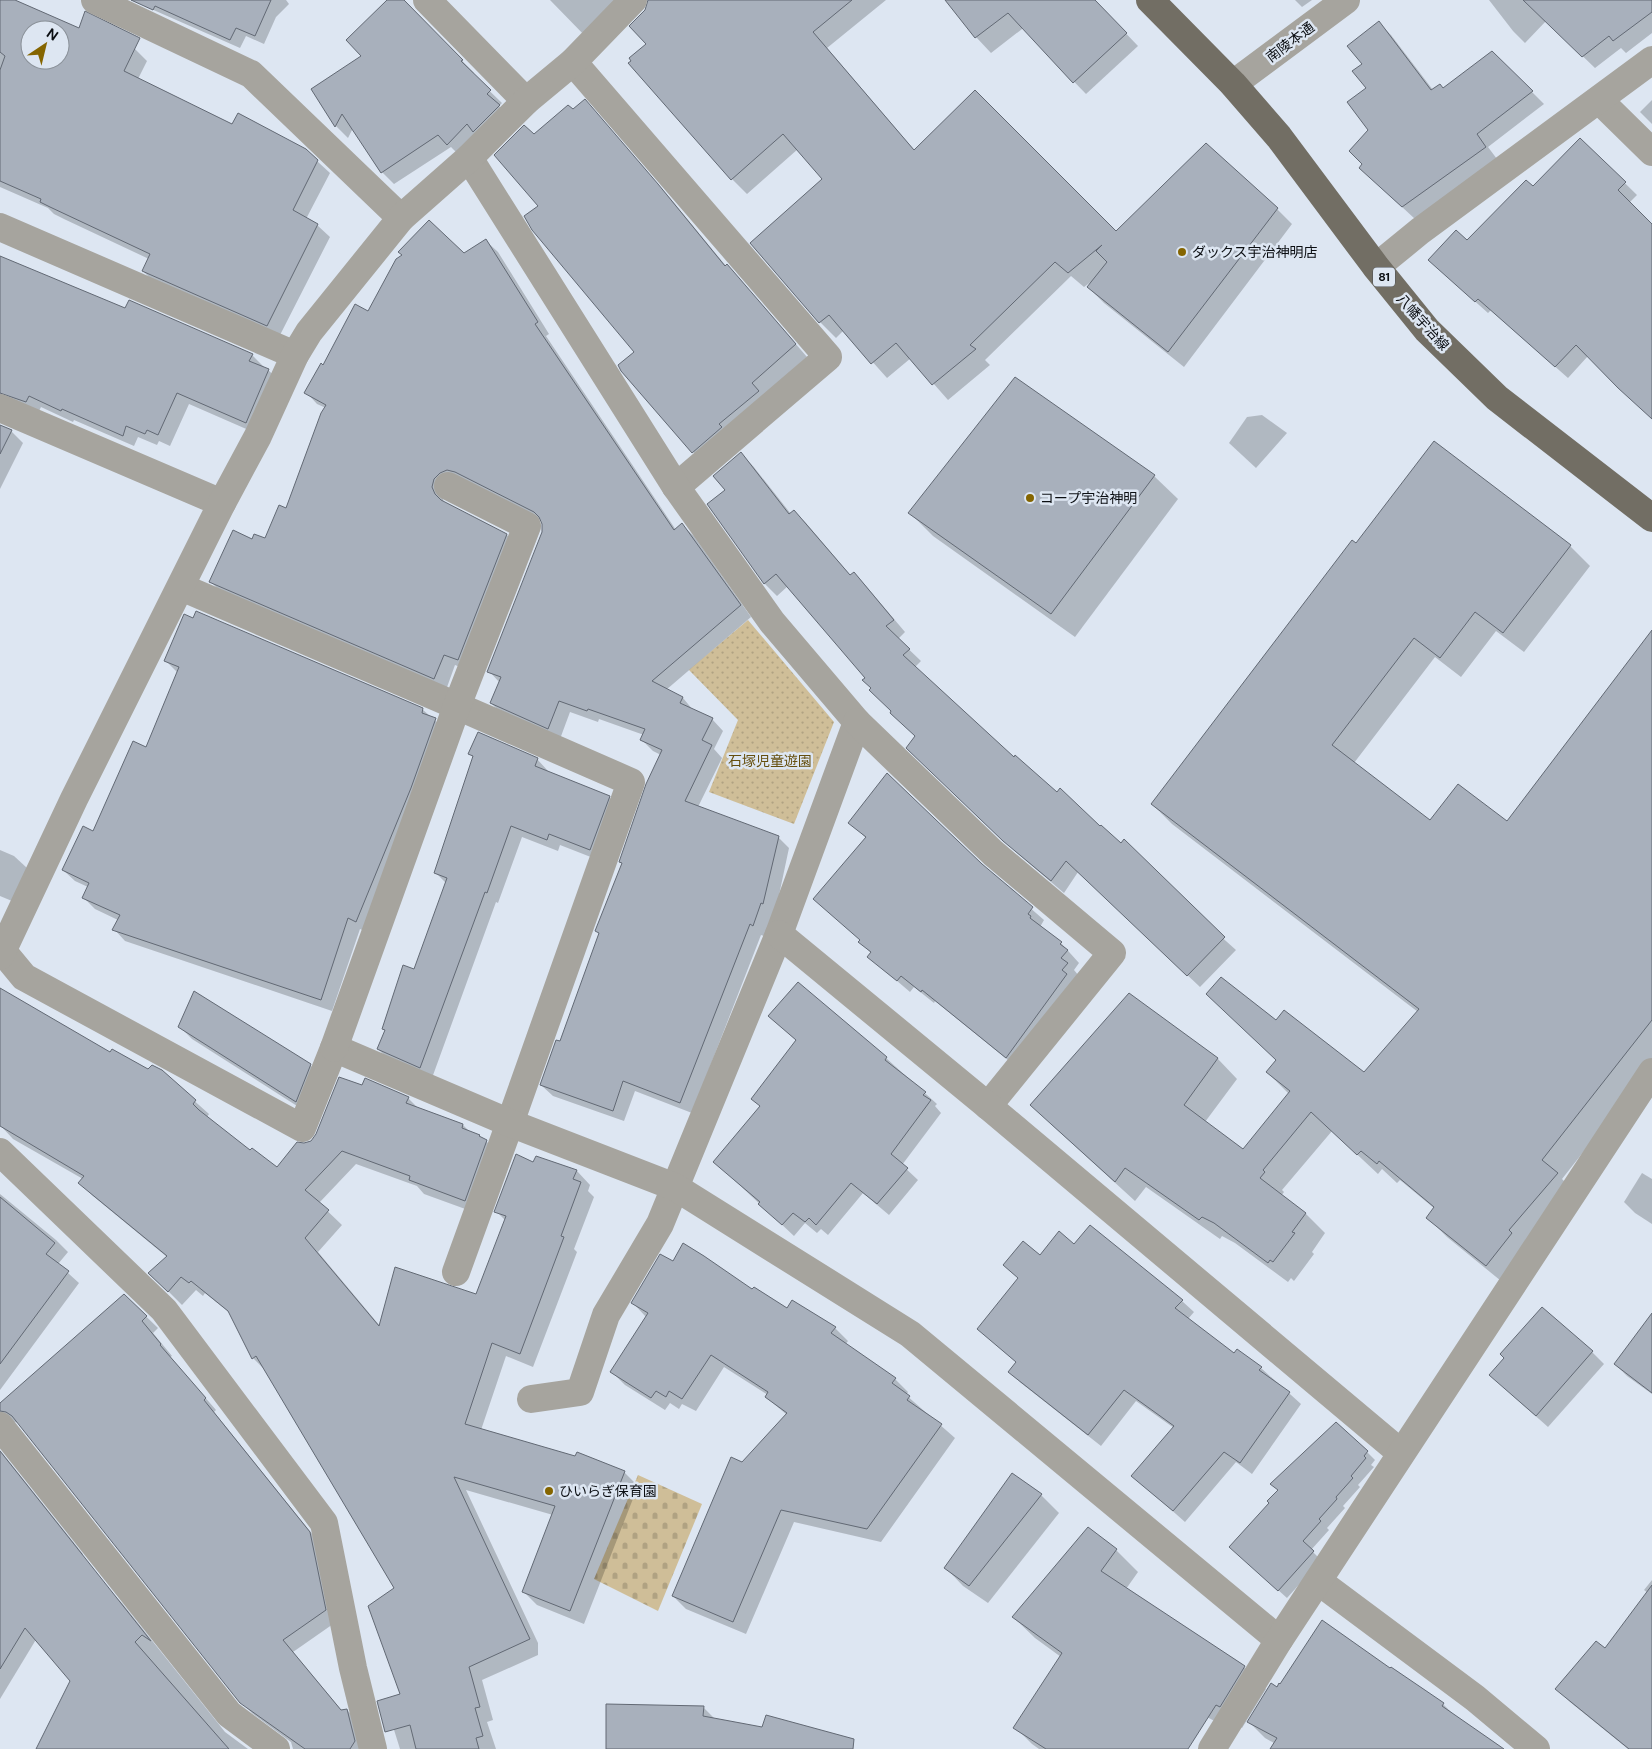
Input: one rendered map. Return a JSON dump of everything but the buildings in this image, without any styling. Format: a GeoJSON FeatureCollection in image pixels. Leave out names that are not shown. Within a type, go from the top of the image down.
{"type":"FeatureCollection","features":[{"type":"Feature","properties":{"kind":"main road","name":"八幡宇治線"},"geometry":{"type":"LineString","coordinates":[[1150,0],[1234,84],[1279,137],[1376,267],[1427,330],[1497,398],[1652,518]]}},
{"type":"Feature","properties":{"kind":"street"},"geometry":{"type":"LineString","coordinates":[[95,0],[251,74],[401,218]]}},
{"type":"Feature","properties":{"kind":"street"},"geometry":{"type":"LineString","coordinates":[[427,0],[526,102]]}},
{"type":"Feature","properties":{"kind":"street"},"geometry":{"type":"LineString","coordinates":[[448,486],[527,526],[457,706],[334,1048],[302,1128],[24,978],[1,951],[74,799],[222,503],[258,436],[295,355],[309,332],[401,218],[468,158],[526,102],[573,62],[633,0]]}},
{"type":"Feature","properties":{"kind":"street","name":"南陵本通"},"geometry":{"type":"LineString","coordinates":[[1234,84],[1346,0]]}},
{"type":"Feature","properties":{"kind":"street"},"geometry":{"type":"LineString","coordinates":[[1376,267],[1420,231],[1652,60]]}},
{"type":"Feature","properties":{"kind":"street"},"geometry":{"type":"LineString","coordinates":[[573,62],[828,357],[676,487]]}},
{"type":"Feature","properties":{"kind":"street"},"geometry":{"type":"LineString","coordinates":[[1599,100],[1652,152]]}},
{"type":"Feature","properties":{"kind":"street"},"geometry":{"type":"LineString","coordinates":[[468,158],[676,487],[772,622],[857,722],[994,853],[1112,953],[988,1106]]}},
{"type":"Feature","properties":{"kind":"street"},"geometry":{"type":"LineString","coordinates":[[0,227],[295,355]]}},
{"type":"Feature","properties":{"kind":"street"},"geometry":{"type":"LineString","coordinates":[[0,408],[222,503]]}},
{"type":"Feature","properties":{"kind":"street"},"geometry":{"type":"LineString","coordinates":[[181,587],[631,782],[456,1272]]}},
{"type":"Feature","properties":{"kind":"street"},"geometry":{"type":"LineString","coordinates":[[531,1398],[580,1392],[606,1315],[660,1224],[779,934],[857,722]]}},
{"type":"Feature","properties":{"kind":"street"},"geometry":{"type":"LineString","coordinates":[[779,934],[988,1106],[1401,1453]]}},
{"type":"Feature","properties":{"kind":"street"},"geometry":{"type":"LineString","coordinates":[[334,1048],[510,1123],[675,1187],[910,1334],[1279,1640]]}},
{"type":"Feature","properties":{"kind":"street"},"geometry":{"type":"LineString","coordinates":[[1217,1747],[1279,1640],[1652,1072]]}},
{"type":"Feature","properties":{"kind":"street"},"geometry":{"type":"LineString","coordinates":[[0,1152],[164,1310],[324,1523],[353,1668],[373,1749]]}},
{"type":"Feature","properties":{"kind":"street"},"geometry":{"type":"LineString","coordinates":[[0,1426],[229,1714],[276,1749]]}},
{"type":"Feature","properties":{"kind":"street"},"geometry":{"type":"LineString","coordinates":[[1318,1581],[1475,1698],[1536,1749]]}},
{"type":"Feature","properties":{"kind":"green space","name":"石塚児童遊園"},"geometry":{"type":"Polygon","coordinates":[[[748,620],[834,722],[794,824],[709,792],[738,720],[689,670],[748,620]]]}},
{"type":"Feature","properties":{"kind":"green space"},"geometry":{"type":"Polygon","coordinates":[[[638,1475],[702,1504],[658,1611],[594,1579],[638,1475]]]}},
{"type":"Feature","properties":{"kind":"place","name":"ダックス宇治神明店"},"geometry":{"type":"Point","coordinates":[1182,252]}},
{"type":"Feature","properties":{"kind":"place","name":"コープ宇治神明"},"geometry":{"type":"Point","coordinates":[1030,498]}},
{"type":"Feature","properties":{"kind":"place","name":"ひいらぎ保育園"},"geometry":{"type":"Point","coordinates":[549,1491]}}]}
